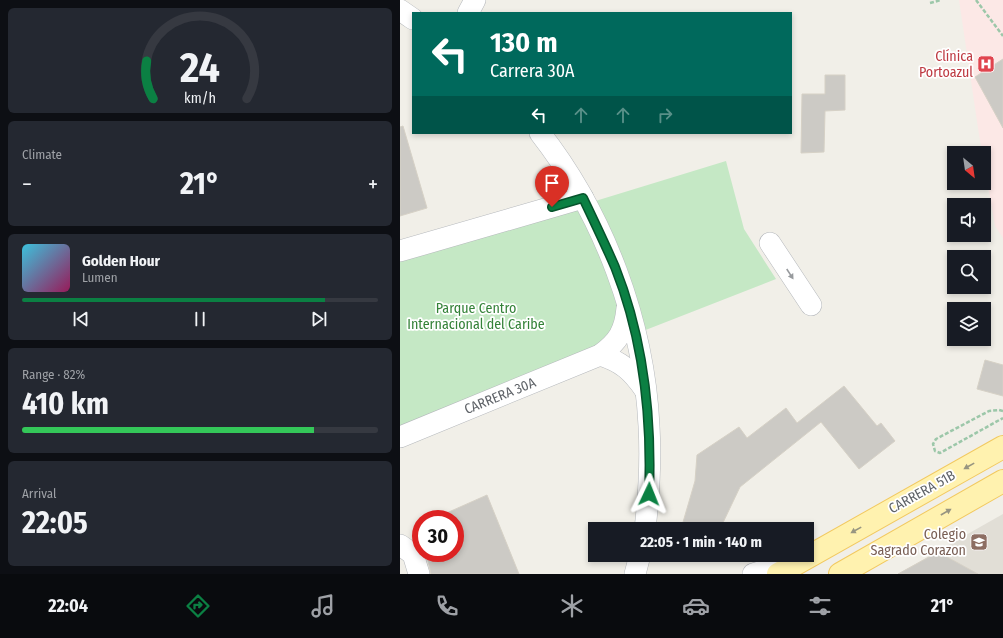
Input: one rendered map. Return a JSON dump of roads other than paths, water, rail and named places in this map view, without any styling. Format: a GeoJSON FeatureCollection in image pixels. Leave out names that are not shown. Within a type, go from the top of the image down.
{"type":"FeatureCollection","features":[{"type":"Feature","properties":{"kind":"main road","name":"CARRERA 51B"},"geometry":{"type":"LineString","coordinates":[[814,553],[1003,447]]}},
{"type":"Feature","properties":{"kind":"main road","name":"CARRERA 51B"},"geometry":{"type":"LineString","coordinates":[[840,574],[1003,481]]}},
{"type":"Feature","properties":{"kind":"main road","name":"CARRERA 51B"},"geometry":{"type":"LineString","coordinates":[[778,574],[799,562]]}},
{"type":"Feature","properties":{"kind":"street"},"geometry":{"type":"LineString","coordinates":[[469,12],[475,0]]}},
{"type":"Feature","properties":{"kind":"street"},"geometry":{"type":"LineString","coordinates":[[400,10],[412,17]]}},
{"type":"Feature","properties":{"kind":"street"},"geometry":{"type":"LineString","coordinates":[[541,134],[583,198],[600,233],[628,305],[640,355],[646,390],[649,425],[650,460],[646,522]]}},
{"type":"Feature","properties":{"kind":"street"},"geometry":{"type":"LineString","coordinates":[[400,251],[583,198]]}},
{"type":"Feature","properties":{"kind":"street"},"geometry":{"type":"LineString","coordinates":[[770,243],[811,305]]}},
{"type":"Feature","properties":{"kind":"street","name":"CARRERA 30A"},"geometry":{"type":"LineString","coordinates":[[400,437],[600,355],[612,346],[621,334],[626,320],[628,305]]}},
{"type":"Feature","properties":{"kind":"street"},"geometry":{"type":"LineString","coordinates":[[600,355],[614,359],[626,367],[646,390]]}},
{"type":"Feature","properties":{"kind":"street"},"geometry":{"type":"LineString","coordinates":[[400,545],[414,554],[419,574]]}},
{"type":"Feature","properties":{"kind":"street"},"geometry":{"type":"LineString","coordinates":[[753,574],[790,562]]}},
{"type":"Feature","properties":{"kind":"place","name":"Clínica Portoazul"},"geometry":{"type":"Point","coordinates":[986,64]}},
{"type":"Feature","properties":{"kind":"place","name":"Colegio Sagrado Corazon"},"geometry":{"type":"Point","coordinates":[979,542]}},
{"type":"Feature","properties":{"kind":"park label","name":"Parque Centro Internacional del Caribe"},"geometry":{"type":"Point","coordinates":[476,316]}}]}
